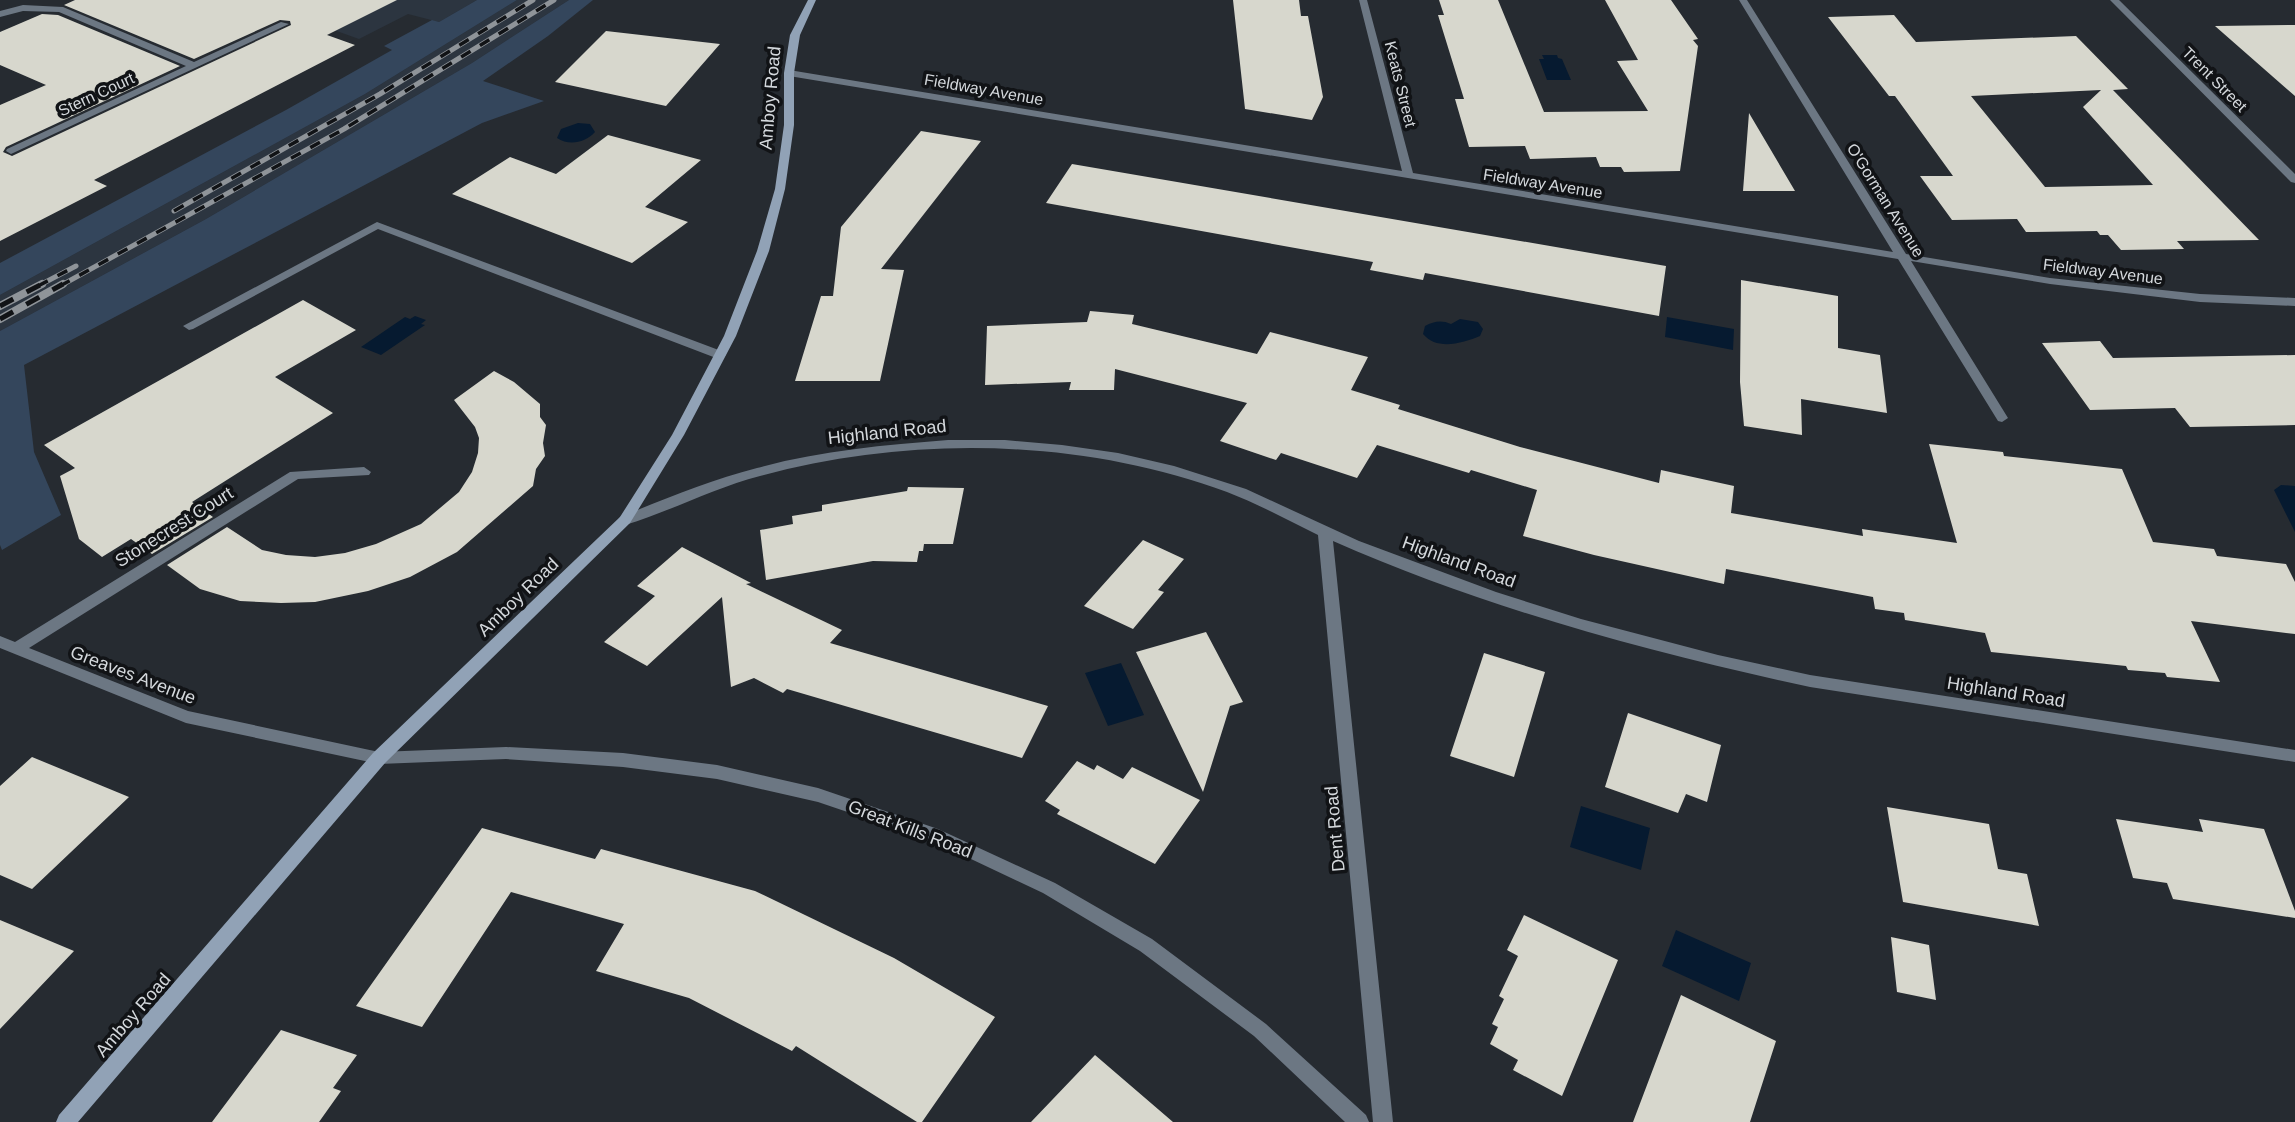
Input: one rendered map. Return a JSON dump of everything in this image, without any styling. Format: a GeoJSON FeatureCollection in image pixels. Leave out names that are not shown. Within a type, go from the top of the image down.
{"type":"FeatureCollection","features":[{"type":"Feature","properties":{"kind":"main road","name":"Amboy Road"},"geometry":{"type":"LineString","coordinates":[[66,1122],[379,758],[625,520],[678,435],[720,355],[763,251],[780,189],[789,125],[789,73],[795,35],[813,0]]}},
{"type":"Feature","properties":{"kind":"street","name":"Keats Street"},"geometry":{"type":"LineString","coordinates":[[1363,0],[1409,176]]}},
{"type":"Feature","properties":{"kind":"street","name":"O'Gorman Avenue"},"geometry":{"type":"LineString","coordinates":[[1742,0],[2002,418]]}},
{"type":"Feature","properties":{"kind":"street","name":"Trent Street"},"geometry":{"type":"LineString","coordinates":[[2114,0],[2295,180]]}},
{"type":"Feature","properties":{"kind":"street"},"geometry":{"type":"LineString","coordinates":[[0,14],[23,8],[61,9],[194,66]]}},
{"type":"Feature","properties":{"kind":"street","name":"Stern Court"},"geometry":{"type":"LineString","coordinates":[[10,151],[284,24]]}},
{"type":"Feature","properties":{"kind":"street","name":"Fieldway Avenue"},"geometry":{"type":"LineString","coordinates":[[789,73],[1905,259],[2050,281],[2200,298],[2295,302]]}},
{"type":"Feature","properties":{"kind":"street"},"geometry":{"type":"LineString","coordinates":[[189,327],[377,225],[720,355]]}},
{"type":"Feature","properties":{"kind":"street","name":"Highland Road"},"geometry":{"type":"LineString","coordinates":[[625,520],[701,489],[775,467],[886,448],[922,444],[998,443],[1068,449],[1149,463],[1229,488],[1325,532],[1472,589],[1600,630],[1744,667],[1810,681],[2295,756]]}},
{"type":"Feature","properties":{"kind":"street","name":"Stonecrest Court"},"geometry":{"type":"LineString","coordinates":[[7,645],[295,475],[364,472]]}},
{"type":"Feature","properties":{"kind":"street","name":"Dent Road"},"geometry":{"type":"LineString","coordinates":[[1325,532],[1383,1122]]}},
{"type":"Feature","properties":{"kind":"street","name":"Greaves Avenue"},"geometry":{"type":"LineString","coordinates":[[7,645],[186,718],[379,758]]}},
{"type":"Feature","properties":{"kind":"street","name":"Great Kills Road"},"geometry":{"type":"LineString","coordinates":[[379,758],[506,753],[623,760],[704,771],[818,795],[938,836],[1049,888],[1146,945],[1260,1030],[1359,1122]]}},
{"type":"Feature","properties":{"kind":"shaded area"},"geometry":{"type":"Polygon","coordinates":[[[250,0],[477,0],[439,22],[408,14],[359,39],[250,0]]]}},
{"type":"Feature","properties":{"kind":"shaded area"},"geometry":{"type":"Polygon","coordinates":[[[477,0],[517,0],[365,94],[0,295],[0,263],[286,110],[392,50],[384,46],[432,20],[439,22],[477,0]]]}},
{"type":"Feature","properties":{"kind":"shaded area"},"geometry":{"type":"Polygon","coordinates":[[[517,0],[569,0],[472,63],[206,219],[0,331],[0,295],[365,94],[517,0]]]}},
{"type":"Feature","properties":{"kind":"shaded area"},"geometry":{"type":"Polygon","coordinates":[[[569,0],[593,0],[548,36],[483,81],[544,101],[482,123],[24,365],[34,452],[61,515],[2,550],[0,331],[206,219],[472,63],[569,0]]]}},
{"type":"Feature","properties":{"kind":"shaded area"},"geometry":{"type":"Polygon","coordinates":[[[1542,55],[1557,55],[1562,59],[1571,80],[1547,80],[1539,59],[1544,59],[1542,55]]]}},
{"type":"Feature","properties":{"kind":"shaded area"},"geometry":{"type":"Polygon","coordinates":[[[578,123],[590,124],[595,132],[587,139],[577,142],[557,138],[561,129],[578,123]]]}},
{"type":"Feature","properties":{"kind":"shaded area"},"geometry":{"type":"Polygon","coordinates":[[[415,316],[426,320],[421,324],[425,325],[381,355],[361,347],[405,317],[410,319],[415,316]]]}},
{"type":"Feature","properties":{"kind":"shaded area"},"geometry":{"type":"Polygon","coordinates":[[[1667,317],[1734,329],[1733,350],[1665,337],[1667,317]]]}},
{"type":"Feature","properties":{"kind":"shaded area"},"geometry":{"type":"Polygon","coordinates":[[[1460,319],[1478,322],[1483,329],[1480,336],[1458,343],[1443,344],[1423,334],[1428,324],[1451,324],[1460,319]]]}},
{"type":"Feature","properties":{"kind":"shaded area"},"geometry":{"type":"Polygon","coordinates":[[[2281,485],[2295,486],[2295,532],[2274,490],[2281,485]]]}},
{"type":"Feature","properties":{"kind":"shaded area"},"geometry":{"type":"Polygon","coordinates":[[[1121,663],[1144,715],[1108,726],[1085,673],[1121,663]]]}},
{"type":"Feature","properties":{"kind":"shaded area"},"geometry":{"type":"Polygon","coordinates":[[[1581,806],[1650,828],[1641,870],[1570,847],[1581,806]]]}},
{"type":"Feature","properties":{"kind":"shaded area"},"geometry":{"type":"Polygon","coordinates":[[[1676,930],[1751,963],[1739,1001],[1662,966],[1676,930]]]}},
{"type":"Feature","properties":{"kind":"building"},"geometry":{"type":"Polygon","coordinates":[[[75,0],[397,0],[327,35],[355,45],[94,180],[107,186],[0,241],[0,105],[46,85],[0,65],[0,32],[42,14],[58,15],[180,66],[6,147],[3,152],[12,156],[291,25],[290,21],[280,20],[194,59],[64,5],[75,0]]]}},
{"type":"Feature","properties":{"kind":"building"},"geometry":{"type":"Polygon","coordinates":[[[1233,0],[1299,0],[1301,16],[1308,16],[1323,97],[1312,120],[1245,109],[1233,0]]]}},
{"type":"Feature","properties":{"kind":"building"},"geometry":{"type":"Polygon","coordinates":[[[1439,0],[1498,0],[1544,112],[1648,111],[1617,61],[1638,60],[1605,0],[1671,0],[1698,39],[1693,40],[1698,46],[1680,171],[1624,172],[1621,167],[1600,167],[1596,157],[1530,159],[1525,146],[1469,147],[1455,99],[1464,99],[1438,15],[1444,15],[1439,0]]]}},
{"type":"Feature","properties":{"kind":"building"},"geometry":{"type":"Polygon","coordinates":[[[1894,15],[1916,42],[2076,36],[2128,89],[2113,90],[2259,240],[2177,241],[2184,249],[2121,250],[2108,235],[2100,235],[2097,231],[2026,232],[2017,219],[1952,220],[1920,176],[1953,176],[1895,96],[1889,96],[1828,17],[1894,15]],[[2101,90],[1971,96],[2045,187],[2153,185],[2083,107],[2101,90]]]}},
{"type":"Feature","properties":{"kind":"building"},"geometry":{"type":"Polygon","coordinates":[[[2295,25],[2295,96],[2215,26],[2295,25]]]}},
{"type":"Feature","properties":{"kind":"building"},"geometry":{"type":"Polygon","coordinates":[[[606,31],[720,44],[666,106],[555,82],[606,31]]]}},
{"type":"Feature","properties":{"kind":"building"},"geometry":{"type":"Polygon","coordinates":[[[1749,113],[1795,191],[1743,191],[1749,113]]]}},
{"type":"Feature","properties":{"kind":"building"},"geometry":{"type":"Polygon","coordinates":[[[921,131],[981,141],[881,269],[904,270],[880,381],[795,381],[821,296],[833,296],[841,227],[921,131]]]}},
{"type":"Feature","properties":{"kind":"building"},"geometry":{"type":"Polygon","coordinates":[[[608,135],[701,160],[645,207],[688,222],[632,263],[452,194],[510,157],[556,174],[608,135]]]}},
{"type":"Feature","properties":{"kind":"building"},"geometry":{"type":"Polygon","coordinates":[[[1072,164],[1666,266],[1659,316],[1425,273],[1423,280],[1370,270],[1373,262],[1046,203],[1072,164]]]}},
{"type":"Feature","properties":{"kind":"building"},"geometry":{"type":"Polygon","coordinates":[[[1741,280],[1838,296],[1838,348],[1880,355],[1887,413],[1801,399],[1802,435],[1744,426],[1740,382],[1741,280]]]}},
{"type":"Feature","properties":{"kind":"building"},"geometry":{"type":"Polygon","coordinates":[[[303,300],[356,330],[275,377],[333,413],[192,502],[213,517],[152,554],[131,539],[102,557],[79,539],[60,476],[75,468],[44,445],[303,300]]]}},
{"type":"Feature","properties":{"kind":"building"},"geometry":{"type":"Polygon","coordinates":[[[1090,311],[1134,315],[1132,324],[1257,354],[1270,332],[1368,357],[1351,390],[1400,405],[1398,409],[1520,447],[1659,483],[1661,470],[1734,486],[1731,513],[1863,536],[1862,529],[1957,543],[1929,444],[2003,452],[2004,456],[2122,469],[2153,542],[2214,549],[2217,556],[2286,564],[2295,582],[2295,634],[2191,621],[2220,682],[2167,677],[2165,673],[2128,670],[2126,666],[1991,652],[1985,633],[1905,620],[1904,613],[1875,609],[1873,597],[1726,569],[1724,584],[1523,536],[1537,490],[1471,470],[1469,473],[1377,445],[1357,478],[1281,453],[1276,460],[1220,441],[1247,403],[1115,369],[1114,390],[1069,390],[1071,382],[985,385],[987,326],[1087,322],[1090,311]]]}},
{"type":"Feature","properties":{"kind":"building"},"geometry":{"type":"Polygon","coordinates":[[[2100,341],[2113,358],[2295,355],[2295,425],[2190,427],[2175,408],[2090,410],[2042,343],[2100,341]]]}},
{"type":"Feature","properties":{"kind":"building"},"geometry":{"type":"Polygon","coordinates":[[[494,371],[514,382],[540,404],[540,417],[546,425],[543,443],[545,456],[536,469],[533,486],[457,552],[410,577],[368,591],[315,602],[240,601],[200,589],[167,565],[227,527],[262,550],[315,557],[345,553],[376,544],[421,524],[459,492],[472,472],[479,438],[475,427],[454,400],[494,371]]]}},
{"type":"Feature","properties":{"kind":"building"},"geometry":{"type":"Polygon","coordinates":[[[908,487],[964,488],[953,544],[924,544],[923,551],[919,551],[917,562],[873,561],[766,580],[760,530],[793,524],[792,516],[822,511],[822,505],[907,491],[908,487]]]}},
{"type":"Feature","properties":{"kind":"building"},"geometry":{"type":"Polygon","coordinates":[[[1143,540],[1184,559],[1158,590],[1164,592],[1133,629],[1084,606],[1143,540]]]}},
{"type":"Feature","properties":{"kind":"building"},"geometry":{"type":"Polygon","coordinates":[[[682,547],[751,583],[746,584],[842,630],[830,643],[1048,706],[1022,758],[787,689],[783,693],[754,678],[731,687],[722,597],[647,666],[604,642],[655,596],[637,586],[682,547]]]}},
{"type":"Feature","properties":{"kind":"building"},"geometry":{"type":"Polygon","coordinates":[[[1206,632],[1243,702],[1230,706],[1203,792],[1136,652],[1206,632]]]}},
{"type":"Feature","properties":{"kind":"building"},"geometry":{"type":"Polygon","coordinates":[[[1484,653],[1545,672],[1514,777],[1450,756],[1484,653]]]}},
{"type":"Feature","properties":{"kind":"building"},"geometry":{"type":"Polygon","coordinates":[[[1628,713],[1721,745],[1707,802],[1686,794],[1678,813],[1605,787],[1628,713]]]}},
{"type":"Feature","properties":{"kind":"building"},"geometry":{"type":"Polygon","coordinates":[[[32,757],[129,797],[32,889],[0,875],[0,786],[32,757]]]}},
{"type":"Feature","properties":{"kind":"building"},"geometry":{"type":"Polygon","coordinates":[[[1077,761],[1094,770],[1097,765],[1123,779],[1132,767],[1200,800],[1155,864],[1057,814],[1060,810],[1045,801],[1077,761]]]}},
{"type":"Feature","properties":{"kind":"building"},"geometry":{"type":"Polygon","coordinates":[[[1887,807],[1989,824],[1998,869],[2027,874],[2039,926],[1903,902],[1887,807]]]}},
{"type":"Feature","properties":{"kind":"building"},"geometry":{"type":"Polygon","coordinates":[[[2116,819],[2203,832],[2199,819],[2264,829],[2295,911],[2295,918],[2173,899],[2167,883],[2133,878],[2116,819]]]}},
{"type":"Feature","properties":{"kind":"building"},"geometry":{"type":"Polygon","coordinates":[[[482,828],[595,859],[601,849],[755,891],[894,958],[995,1017],[922,1122],[917,1122],[796,1046],[792,1051],[689,998],[596,971],[624,924],[511,892],[422,1027],[356,1006],[482,828]]]}},
{"type":"Feature","properties":{"kind":"building"},"geometry":{"type":"Polygon","coordinates":[[[1524,915],[1618,960],[1562,1096],[1513,1070],[1518,1060],[1490,1044],[1498,1027],[1492,1024],[1504,999],[1499,996],[1518,956],[1507,950],[1524,915]]]}},
{"type":"Feature","properties":{"kind":"building"},"geometry":{"type":"Polygon","coordinates":[[[0,920],[74,951],[0,1029],[0,920]]]}},
{"type":"Feature","properties":{"kind":"building"},"geometry":{"type":"Polygon","coordinates":[[[1891,937],[1929,945],[1936,1000],[1897,992],[1891,937]]]}},
{"type":"Feature","properties":{"kind":"building"},"geometry":{"type":"Polygon","coordinates":[[[1681,995],[1776,1041],[1750,1122],[1633,1122],[1681,995]]]}},
{"type":"Feature","properties":{"kind":"building"},"geometry":{"type":"Polygon","coordinates":[[[281,1030],[357,1055],[333,1088],[341,1091],[319,1122],[212,1122],[281,1030]]]}},
{"type":"Feature","properties":{"kind":"building"},"geometry":{"type":"Polygon","coordinates":[[[1095,1055],[1173,1122],[1031,1122],[1095,1055]]]}},
{"type":"Feature","properties":{"kind":"railway"},"geometry":{"type":"LineString","coordinates":[[174,211],[380,94],[533,0]]}},
{"type":"Feature","properties":{"kind":"railway"},"geometry":{"type":"LineString","coordinates":[[60,286],[344,129],[554,0]]}},
{"type":"Feature","properties":{"kind":"railway"},"geometry":{"type":"LineString","coordinates":[[38,286],[76,266]]}},
{"type":"Feature","properties":{"kind":"railway"},"geometry":{"type":"LineString","coordinates":[[0,306],[42,284]]}},
{"type":"Feature","properties":{"kind":"railway"},"geometry":{"type":"LineString","coordinates":[[0,319],[63,284]]}}]}
